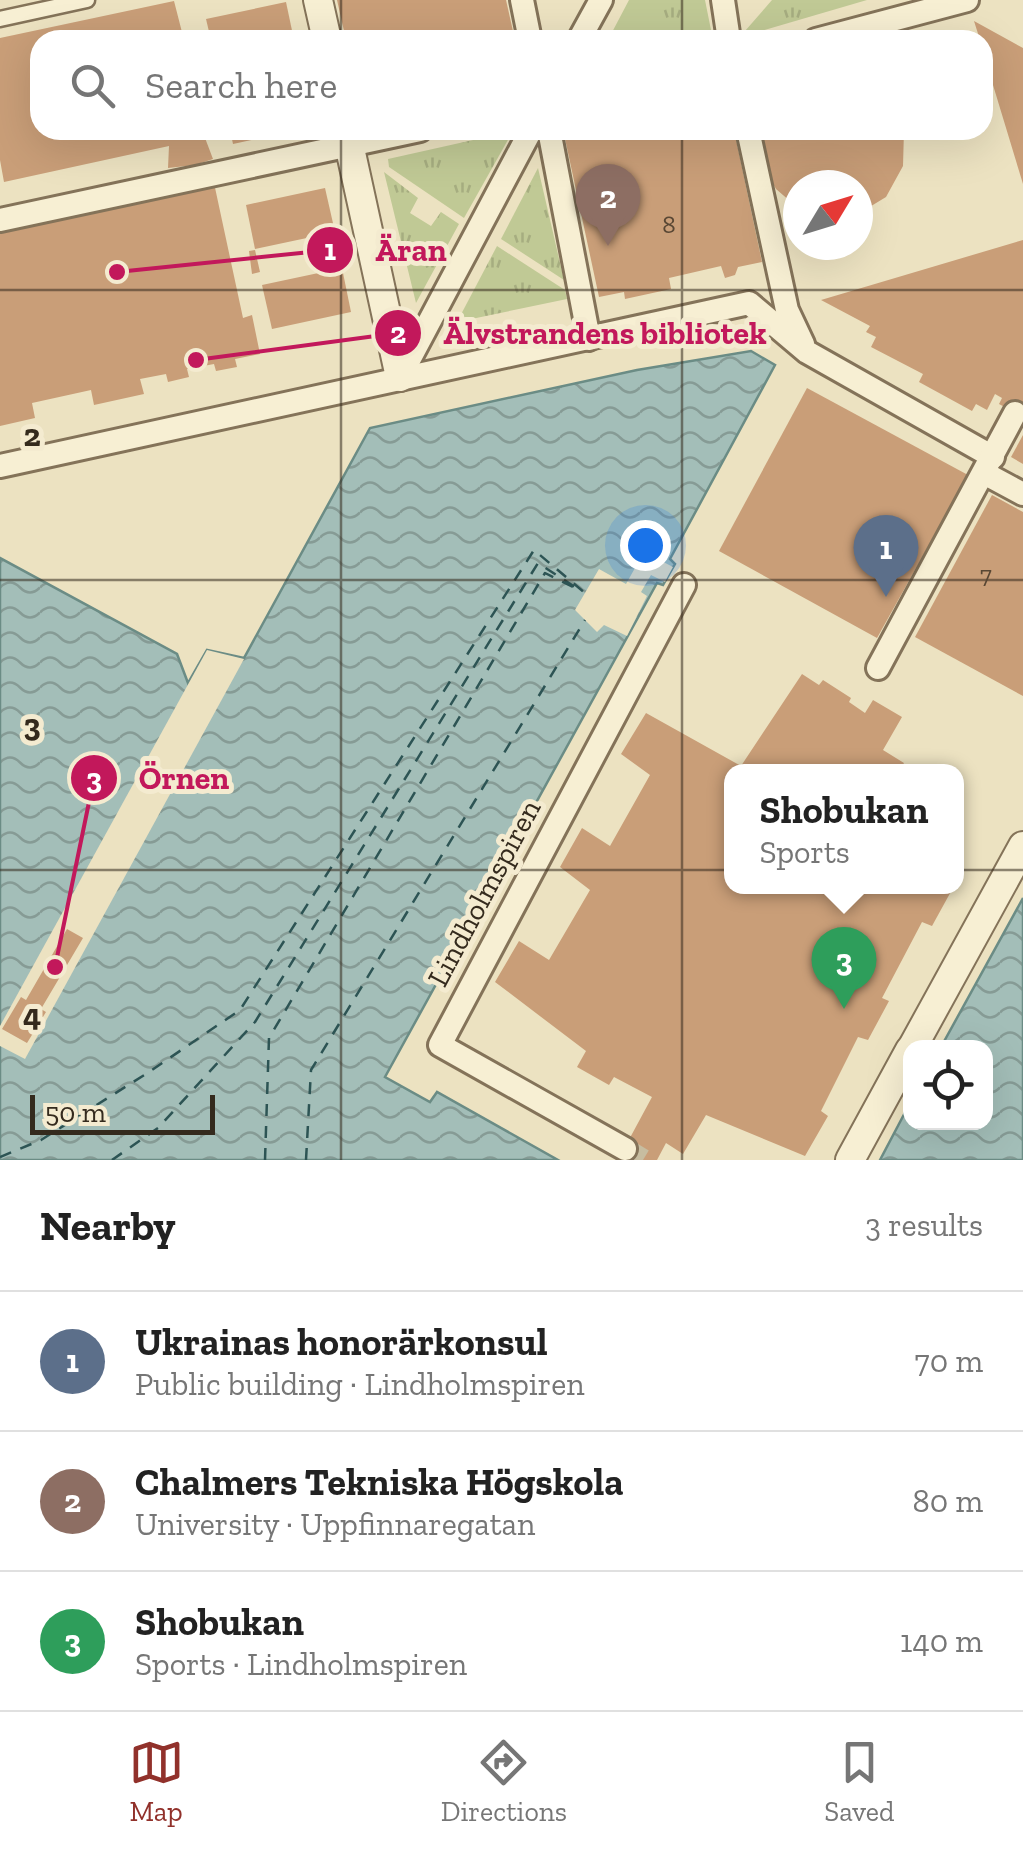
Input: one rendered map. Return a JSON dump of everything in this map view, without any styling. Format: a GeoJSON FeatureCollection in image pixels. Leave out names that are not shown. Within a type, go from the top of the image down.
{"type":"FeatureCollection","features":[{"type":"Feature","properties":{"kind":"street"},"geometry":{"type":"LineString","coordinates":[[318,0],[325,30]]}},
{"type":"Feature","properties":{"kind":"street"},"geometry":{"type":"LineString","coordinates":[[522,0],[528,30]]}},
{"type":"Feature","properties":{"kind":"street"},"geometry":{"type":"LineString","coordinates":[[584,30],[601,0]]}},
{"type":"Feature","properties":{"kind":"street"},"geometry":{"type":"LineString","coordinates":[[724,0],[728,30]]}},
{"type":"Feature","properties":{"kind":"street"},"geometry":{"type":"LineString","coordinates":[[854,30],[967,0]]}},
{"type":"Feature","properties":{"kind":"street"},"geometry":{"type":"LineString","coordinates":[[0,220],[334,140]]}},
{"type":"Feature","properties":{"kind":"street"},"geometry":{"type":"LineString","coordinates":[[348,140],[400,378]]}},
{"type":"Feature","properties":{"kind":"street"},"geometry":{"type":"LineString","coordinates":[[400,378],[526,140]]}},
{"type":"Feature","properties":{"kind":"street"},"geometry":{"type":"LineString","coordinates":[[551,140],[589,338]]}},
{"type":"Feature","properties":{"kind":"street"},"geometry":{"type":"LineString","coordinates":[[750,140],[787,310],[807,352]]}},
{"type":"Feature","properties":{"kind":"street"},"geometry":{"type":"LineString","coordinates":[[0,466],[749,303],[807,352],[988,465],[1023,494]]}},
{"type":"Feature","properties":{"kind":"street"},"geometry":{"type":"LineString","coordinates":[[878,668],[1016,413]]}},
{"type":"Feature","properties":{"kind":"street","name":"Lindholmspiren"},"geometry":{"type":"LineString","coordinates":[[624,1149],[440,1045],[684,584]]}},
{"type":"Feature","properties":{"kind":"street"},"geometry":{"type":"LineString","coordinates":[[916,1040],[1023,846]]}},
{"type":"Feature","properties":{"kind":"street"},"geometry":{"type":"LineString","coordinates":[[850,1160],[903,1064]]}},
{"type":"Feature","properties":{"kind":"lane"},"geometry":{"type":"LineString","coordinates":[[0,19],[88,0]]}},
{"type":"Feature","properties":{"kind":"green space"},"geometry":{"type":"Polygon","coordinates":[[[629,0],[705,0],[711,30],[613,30],[629,0]]]}},
{"type":"Feature","properties":{"kind":"green space"},"geometry":{"type":"Polygon","coordinates":[[[772,0],[867,0],[764,30],[746,30],[772,0]]]}},
{"type":"Feature","properties":{"kind":"green space"},"geometry":{"type":"Polygon","coordinates":[[[473,140],[508,140],[464,218],[389,167],[388,159],[473,140]]]}},
{"type":"Feature","properties":{"kind":"green space"},"geometry":{"type":"Polygon","coordinates":[[[538,168],[564,280],[501,239],[538,168]]]}},
{"type":"Feature","properties":{"kind":"green space"},"geometry":{"type":"Polygon","coordinates":[[[384,172],[418,198],[410,213],[431,226],[441,212],[459,224],[416,303],[384,172]]]}},
{"type":"Feature","properties":{"kind":"green space"},"geometry":{"type":"Polygon","coordinates":[[[497,246],[565,290],[567,299],[457,322],[497,246]]]}},
{"type":"Feature","properties":{"kind":"water"},"geometry":{"type":"Polygon","coordinates":[[[751,351],[775,365],[670,559],[675,564],[663,585],[657,583],[385,1077],[430,1102],[437,1092],[558,1160],[0,1160],[0,558],[177,654],[188,683],[207,650],[244,658],[370,428],[637,370],[751,351]]]}},
{"type":"Feature","properties":{"kind":"water"},"geometry":{"type":"Polygon","coordinates":[[[1023,898],[1023,1160],[880,1160],[903,1116],[903,1130],[993,1130],[993,1040],[945,1040],[1023,898]]]}},
{"type":"Feature","properties":{"kind":"pier"},"geometry":{"type":"Polygon","coordinates":[[[644,552],[673,567],[665,582],[651,575],[641,592],[647,596],[627,636],[604,625],[597,632],[575,610],[599,569],[626,584],[644,552]]]}},
{"type":"Feature","properties":{"kind":"pier"},"geometry":{"type":"Polygon","coordinates":[[[207,650],[244,659],[25,1059],[0,1046],[0,1026],[207,650]]]}},
{"type":"Feature","properties":{"kind":"building"},"geometry":{"type":"Polygon","coordinates":[[[337,0],[506,0],[513,30],[344,30],[337,0]]]}},
{"type":"Feature","properties":{"kind":"building"},"geometry":{"type":"Polygon","coordinates":[[[174,1],[181,30],[38,30],[174,1]]]}},
{"type":"Feature","properties":{"kind":"building"},"geometry":{"type":"Polygon","coordinates":[[[286,2],[292,30],[209,30],[206,19],[286,2]]]}},
{"type":"Feature","properties":{"kind":"building"},"geometry":{"type":"Polygon","coordinates":[[[993,31],[1023,48],[1023,184],[993,85],[993,31]]]}},
{"type":"Feature","properties":{"kind":"building"},"geometry":{"type":"Polygon","coordinates":[[[30,32],[30,140],[206,140],[213,159],[168,168],[169,146],[4,182],[0,160],[0,38],[30,32]]]}},
{"type":"Feature","properties":{"kind":"building"},"geometry":{"type":"Polygon","coordinates":[[[565,140],[736,140],[762,262],[738,267],[735,275],[725,278],[721,266],[669,278],[671,289],[625,299],[624,292],[599,297],[565,140]]]}},
{"type":"Feature","properties":{"kind":"building"},"geometry":{"type":"Polygon","coordinates":[[[763,140],[904,140],[903,166],[886,197],[873,205],[873,170],[783,170],[783,195],[767,173],[763,140]]]}},
{"type":"Feature","properties":{"kind":"building"},"geometry":{"type":"Polygon","coordinates":[[[214,183],[243,318],[252,315],[260,354],[235,359],[237,367],[216,371],[214,364],[187,369],[189,377],[168,382],[166,374],[140,379],[144,394],[94,405],[91,390],[32,403],[35,418],[0,426],[0,230],[214,183]]]}},
{"type":"Feature","properties":{"kind":"building"},"geometry":{"type":"Polygon","coordinates":[[[325,188],[335,232],[255,249],[246,205],[325,188]]]}},
{"type":"Feature","properties":{"kind":"building"},"geometry":{"type":"Polygon","coordinates":[[[1023,240],[1023,417],[999,404],[1002,398],[995,394],[987,410],[976,404],[972,411],[919,382],[923,374],[871,347],[876,337],[866,332],[870,326],[821,300],[1023,240]]]}},
{"type":"Feature","properties":{"kind":"building"},"geometry":{"type":"Polygon","coordinates":[[[255,250],[260,272],[252,274],[249,251],[255,250]]]}},
{"type":"Feature","properties":{"kind":"building"},"geometry":{"type":"Polygon","coordinates":[[[342,268],[351,312],[272,329],[262,285],[342,268]]]}},
{"type":"Feature","properties":{"kind":"building"},"geometry":{"type":"Polygon","coordinates":[[[807,388],[968,475],[877,638],[719,551],[807,388]]]}},
{"type":"Feature","properties":{"kind":"building"},"geometry":{"type":"Polygon","coordinates":[[[1023,435],[1023,464],[1011,457],[1023,435]]]}},
{"type":"Feature","properties":{"kind":"building"},"geometry":{"type":"Polygon","coordinates":[[[992,495],[1023,512],[1023,696],[915,637],[992,495]]]}},
{"type":"Feature","properties":{"kind":"building"},"geometry":{"type":"Polygon","coordinates":[[[802,674],[819,685],[823,680],[851,698],[849,702],[865,713],[873,700],[902,717],[883,750],[903,764],[742,764],[802,674]]]}},
{"type":"Feature","properties":{"kind":"building"},"geometry":{"type":"Polygon","coordinates":[[[646,713],[737,764],[724,764],[724,894],[950,894],[932,926],[922,922],[882,998],[889,1001],[868,1040],[858,1037],[821,1111],[828,1116],[805,1156],[706,1115],[683,1154],[666,1143],[657,1160],[618,1160],[652,1097],[614,1077],[609,1085],[577,1067],[586,1051],[495,982],[519,941],[549,960],[590,890],[560,867],[582,828],[610,846],[650,775],[621,754],[646,713]]]}},
{"type":"Feature","properties":{"kind":"building"},"geometry":{"type":"Polygon","coordinates":[[[67,929],[83,938],[41,1009],[46,1012],[27,1043],[2,1029],[21,997],[26,1000],[67,929]]]}},
{"type":"Feature","properties":{"kind":"ferry route"},"geometry":{"type":"LineString","coordinates":[[0,1157],[41,1140],[240,1010],[534,550],[585,593]]}},
{"type":"Feature","properties":{"kind":"ferry route"},"geometry":{"type":"LineString","coordinates":[[112,1160],[158,1128],[255,1022],[538,563],[575,587]]}},
{"type":"Feature","properties":{"kind":"ferry route"},"geometry":{"type":"LineString","coordinates":[[265,1160],[269,1038],[545,573],[579,590]]}},
{"type":"Feature","properties":{"kind":"ferry route"},"geometry":{"type":"LineString","coordinates":[[306,1160],[311,1070],[585,620]]}},
{"type":"Feature","properties":{"kind":"tunnel"},"geometry":{"type":"LineString","coordinates":[[625,1149],[643,1160]]}},
{"type":"Feature","properties":{"kind":"place","name":"Chalmers Tekniska Högskola"},"geometry":{"type":"Point","coordinates":[608,246]}},
{"type":"Feature","properties":{"kind":"place","name":"Äran"},"geometry":{"type":"Point","coordinates":[117,272]}},
{"type":"Feature","properties":{"kind":"place","name":"Älvstrandens bibliotek"},"geometry":{"type":"Point","coordinates":[196,360]}},
{"type":"Feature","properties":{"kind":"place","name":"Ukrainas honorärkonsul"},"geometry":{"type":"Point","coordinates":[886,597]}},
{"type":"Feature","properties":{"kind":"place","name":"Örnen"},"geometry":{"type":"Point","coordinates":[55,967]}},
{"type":"Feature","properties":{"kind":"place","name":"Shobukan"},"geometry":{"type":"Point","coordinates":[844,1009]}}]}
